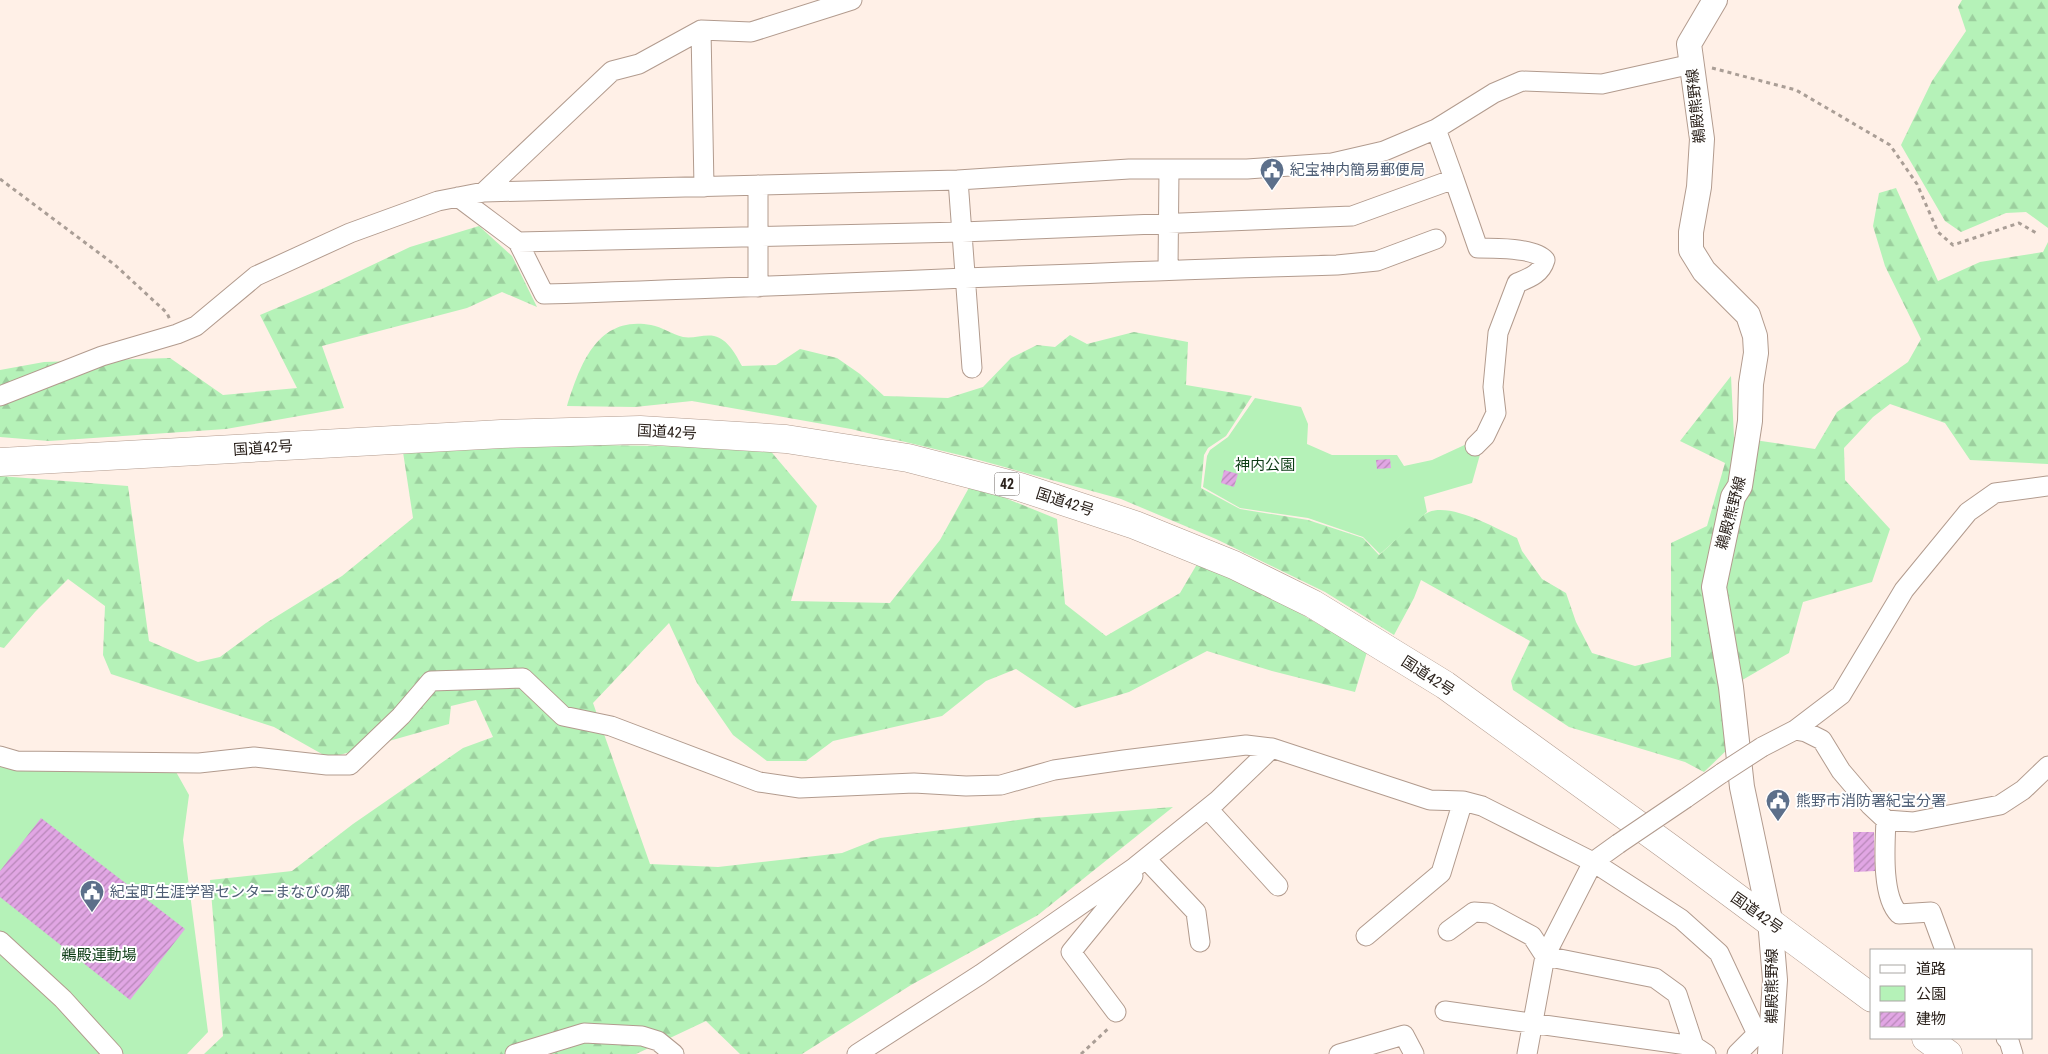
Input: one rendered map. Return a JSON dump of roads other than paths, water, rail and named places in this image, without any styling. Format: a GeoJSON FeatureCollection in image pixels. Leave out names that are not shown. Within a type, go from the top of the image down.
{"type":"FeatureCollection","features":[{"type":"Feature","properties":{"kind":"highway","name":"国道42号"},"geometry":{"type":"LineString","coordinates":[[0,462],[501,434],[640,430],[786,439],[908,458],[1020,487],[1135,525],[1225,561],[1313,604],[1445,685],[1670,848],[1732,896],[1770,920],[1870,996]]}},
{"type":"Feature","properties":{"kind":"highway"},"geometry":{"type":"LineString","coordinates":[[1927,1039],[1948,1054]]}},
{"type":"Feature","properties":{"kind":"main road","name":"鵜殿熊野線"},"geometry":{"type":"LineString","coordinates":[[1715,0],[1689,44],[1702,139],[1699,187],[1691,250],[1704,272],[1748,315],[1755,336],[1756,353],[1750,384],[1750,422],[1740,486],[1733,498],[1714,586],[1731,687],[1742,787],[1770,920],[1774,980],[1766,1043]]}},
{"type":"Feature","properties":{"kind":"street"},"geometry":{"type":"LineString","coordinates":[[484,192],[612,71],[639,64],[701,30],[750,32],[852,0]]}},
{"type":"Feature","properties":{"kind":"street"},"geometry":{"type":"LineString","coordinates":[[701,30],[704,186]]}},
{"type":"Feature","properties":{"kind":"street"},"geometry":{"type":"LineString","coordinates":[[0,396],[102,356],[177,334],[196,326],[256,276],[350,233],[438,202],[484,192],[958,180],[1129,169],[1248,170],[1332,163],[1384,151],[1436,129],[1494,93],[1522,81],[1602,84],[1692,64]]}},
{"type":"Feature","properties":{"kind":"street"},"geometry":{"type":"LineString","coordinates":[[1436,129],[1478,248],[1515,250],[1541,256],[1545,260],[1543,267],[1534,276],[1517,283],[1498,332],[1492,387],[1496,413],[1485,436],[1475,446]]}},
{"type":"Feature","properties":{"kind":"street"},"geometry":{"type":"LineString","coordinates":[[1168,269],[1169,170]]}},
{"type":"Feature","properties":{"kind":"street"},"geometry":{"type":"LineString","coordinates":[[518,242],[962,232],[1352,216],[1454,179]]}},
{"type":"Feature","properties":{"kind":"street"},"geometry":{"type":"LineString","coordinates":[[958,180],[972,368]]}},
{"type":"Feature","properties":{"kind":"street"},"geometry":{"type":"LineString","coordinates":[[758,185],[758,287]]}},
{"type":"Feature","properties":{"kind":"street"},"geometry":{"type":"LineString","coordinates":[[458,198],[518,242],[544,294],[758,287],[1168,269],[1337,265],[1377,262],[1436,239]]}},
{"type":"Feature","properties":{"kind":"street"},"geometry":{"type":"LineString","coordinates":[[1527,1054],[1545,956],[1593,862],[1722,773],[1762,747],[1795,730],[1841,695],[1904,590],[1968,512],[1995,493],[2048,486]]}},
{"type":"Feature","properties":{"kind":"street"},"geometry":{"type":"LineString","coordinates":[[0,756],[17,761],[35,762],[190,762],[254,757],[327,765],[350,765],[400,716],[431,681],[522,678],[563,716],[611,726],[759,782],[800,788],[914,783],[966,786],[1001,785],[1054,770],[1124,760],[1246,746],[1272,748],[1430,800],[1463,801],[1482,806],[1593,862],[1681,919],[1719,953],[1766,1043],[1737,1054]]}},
{"type":"Feature","properties":{"kind":"street"},"geometry":{"type":"LineString","coordinates":[[1795,730],[1806,732],[1822,740],[1841,772],[1886,820],[1913,822],[2000,805],[2023,790],[2048,766]]}},
{"type":"Feature","properties":{"kind":"street"},"geometry":{"type":"LineString","coordinates":[[857,1054],[981,974],[1140,863],[1208,808],[1272,748]]}},
{"type":"Feature","properties":{"kind":"street"},"geometry":{"type":"LineString","coordinates":[[1366,936],[1441,873],[1463,801]]}},
{"type":"Feature","properties":{"kind":"street"},"geometry":{"type":"LineString","coordinates":[[1208,808],[1278,886]]}},
{"type":"Feature","properties":{"kind":"street"},"geometry":{"type":"LineString","coordinates":[[1886,820],[1884,856],[1892,906],[1899,914],[1930,912],[1945,949]]}},
{"type":"Feature","properties":{"kind":"street"},"geometry":{"type":"LineString","coordinates":[[1140,863],[1196,912],[1200,942]]}},
{"type":"Feature","properties":{"kind":"street"},"geometry":{"type":"LineString","coordinates":[[1116,1016],[1071,952],[1133,878],[1140,863]]}},
{"type":"Feature","properties":{"kind":"street"},"geometry":{"type":"LineString","coordinates":[[1448,931],[1474,912],[1489,913],[1532,936],[1545,956],[1654,978],[1677,994],[1700,1050]]}},
{"type":"Feature","properties":{"kind":"street"},"geometry":{"type":"LineString","coordinates":[[0,942],[63,999],[113,1054]]}},
{"type":"Feature","properties":{"kind":"street"},"geometry":{"type":"LineString","coordinates":[[1445,1011],[1700,1050]]}},
{"type":"Feature","properties":{"kind":"street"},"geometry":{"type":"LineString","coordinates":[[515,1054],[584,1033],[642,1036],[658,1041],[674,1054]]}},
{"type":"Feature","properties":{"kind":"street"},"geometry":{"type":"LineString","coordinates":[[1339,1054],[1404,1035],[1414,1054]]}},
{"type":"Feature","properties":{"kind":"street"},"geometry":{"type":"LineString","coordinates":[[2007,1039],[2010,1041],[2013,1054]]}},
{"type":"Feature","properties":{"kind":"place","name":"紀宝神内簡易郵便局"},"geometry":{"type":"Point","coordinates":[1272,191]}},
{"type":"Feature","properties":{"kind":"place","name":"熊野市消防署紀宝分署"},"geometry":{"type":"Point","coordinates":[1778,822]}},
{"type":"Feature","properties":{"kind":"place","name":"紀宝町生涯学習センターまなびの郷"},"geometry":{"type":"Point","coordinates":[92,913]}},
{"type":"Feature","properties":{"kind":"park label","name":"神内公園"},"geometry":{"type":"Point","coordinates":[1265,465]}},
{"type":"Feature","properties":{"kind":"park label","name":"鵜殿運動場"},"geometry":{"type":"Point","coordinates":[99,955]}}]}
